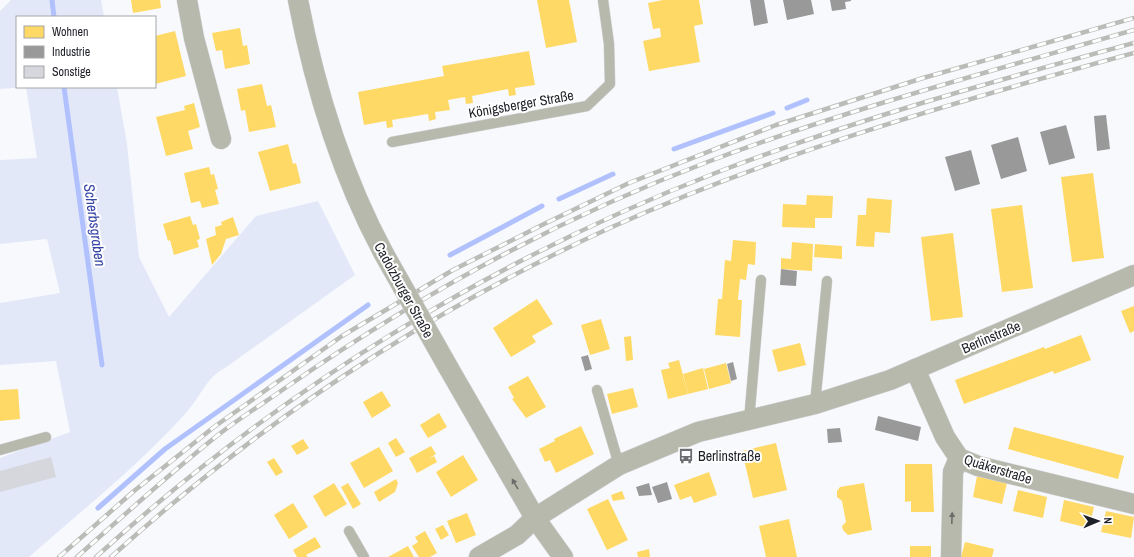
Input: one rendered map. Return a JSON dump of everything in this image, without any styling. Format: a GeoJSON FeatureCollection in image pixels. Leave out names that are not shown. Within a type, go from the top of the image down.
{"type":"FeatureCollection","features":[{"type":"Feature","properties":{"kind":"street"},"geometry":{"type":"LineString","coordinates":[[187,0],[194,38],[221,139]]}},
{"type":"Feature","properties":{"kind":"street","name":"Cadolzburger Straße"},"geometry":{"type":"LineString","coordinates":[[298,0],[324,111],[334,142],[371,229],[535,518],[563,557]]}},
{"type":"Feature","properties":{"kind":"street","name":"Berlinstraße"},"geometry":{"type":"LineString","coordinates":[[479,557],[518,534],[535,518],[619,465],[698,432],[816,404],[890,380],[1134,276]]}},
{"type":"Feature","properties":{"kind":"street","name":"Quäkerstraße"},"geometry":{"type":"LineString","coordinates":[[916,369],[945,437],[959,458],[978,466],[1134,504]]}},
{"type":"Feature","properties":{"kind":"street"},"geometry":{"type":"LineString","coordinates":[[951,557],[953,472],[959,458]]}},
{"type":"Feature","properties":{"kind":"lane","name":"Königsberger Straße"},"geometry":{"type":"LineString","coordinates":[[392,142],[587,106],[610,84],[609,44],[603,0]]}},
{"type":"Feature","properties":{"kind":"lane"},"geometry":{"type":"LineString","coordinates":[[749,421],[761,280]]}},
{"type":"Feature","properties":{"kind":"lane"},"geometry":{"type":"LineString","coordinates":[[816,404],[827,281]]}},
{"type":"Feature","properties":{"kind":"lane"},"geometry":{"type":"LineString","coordinates":[[597,390],[619,465]]}},
{"type":"Feature","properties":{"kind":"lane"},"geometry":{"type":"LineString","coordinates":[[0,450],[46,436]]}},
{"type":"Feature","properties":{"kind":"lane"},"geometry":{"type":"LineString","coordinates":[[349,531],[364,557]]}},
{"type":"Feature","properties":{"kind":"shaded area"},"geometry":{"type":"Polygon","coordinates":[[[11,0],[101,0],[104,16],[16,16],[16,88],[0,89],[0,11],[11,0]]]}},
{"type":"Feature","properties":{"kind":"shaded area"},"geometry":{"type":"Polygon","coordinates":[[[26,88],[117,88],[127,144],[139,257],[169,317],[256,216],[318,201],[355,275],[218,372],[189,409],[147,453],[29,557],[0,557],[0,458],[70,432],[56,361],[0,365],[0,303],[60,293],[47,239],[0,244],[0,160],[37,158],[26,88]]]}},
{"type":"Feature","properties":{"kind":"building: Wohnen"},"geometry":{"type":"Polygon","coordinates":[[[131,0],[160,0],[161,8],[133,13],[131,0]]]}},
{"type":"Feature","properties":{"kind":"building: Wohnen"},"geometry":{"type":"Polygon","coordinates":[[[537,0],[569,0],[577,42],[546,48],[537,0]]]}},
{"type":"Feature","properties":{"kind":"building: Wohnen"},"geometry":{"type":"Polygon","coordinates":[[[663,0],[699,0],[703,24],[694,26],[700,62],[649,71],[643,41],[661,37],[660,28],[653,29],[648,3],[663,0]]]}},
{"type":"Feature","properties":{"kind":"building: Wohnen"},"geometry":{"type":"Polygon","coordinates":[[[240,28],[243,46],[247,45],[250,64],[225,69],[222,50],[216,51],[212,33],[240,28]]]}},
{"type":"Feature","properties":{"kind":"building: Wohnen"},"geometry":{"type":"Polygon","coordinates":[[[175,31],[186,76],[156,84],[156,36],[175,31]]]}},
{"type":"Feature","properties":{"kind":"building: Wohnen"},"geometry":{"type":"Polygon","coordinates":[[[529,51],[535,85],[515,88],[516,95],[509,96],[508,89],[472,96],[473,103],[466,104],[465,97],[448,100],[450,110],[435,112],[436,119],[429,121],[428,114],[392,120],[393,127],[387,128],[386,121],[364,125],[358,92],[444,76],[442,66],[529,51]]]}},
{"type":"Feature","properties":{"kind":"building: Wohnen"},"geometry":{"type":"Polygon","coordinates":[[[262,84],[267,106],[271,105],[276,127],[249,132],[245,110],[241,111],[237,89],[262,84]]]}},
{"type":"Feature","properties":{"kind":"building: Wohnen"},"geometry":{"type":"Polygon","coordinates":[[[194,103],[200,127],[188,131],[193,149],[166,156],[156,117],[185,110],[184,106],[194,103]]]}},
{"type":"Feature","properties":{"kind":"building: Wohnen"},"geometry":{"type":"Polygon","coordinates":[[[288,144],[293,164],[296,163],[301,183],[270,191],[258,152],[288,144]]]}},
{"type":"Feature","properties":{"kind":"building: Wohnen"},"geometry":{"type":"Polygon","coordinates":[[[209,167],[211,175],[214,174],[218,189],[215,190],[219,204],[202,208],[200,201],[191,203],[184,173],[209,167]]]}},
{"type":"Feature","properties":{"kind":"building: Wohnen"},"geometry":{"type":"Polygon","coordinates":[[[1093,173],[1104,258],[1072,262],[1061,177],[1093,173]]]}},
{"type":"Feature","properties":{"kind":"building: Wohnen"},"geometry":{"type":"Polygon","coordinates":[[[807,195],[833,196],[832,218],[815,218],[815,228],[782,227],[783,204],[806,205],[807,195]]]}},
{"type":"Feature","properties":{"kind":"building: Wohnen"},"geometry":{"type":"Polygon","coordinates":[[[867,198],[892,200],[890,233],[875,232],[874,247],[856,246],[858,215],[866,215],[867,198]]]}},
{"type":"Feature","properties":{"kind":"building: Wohnen"},"geometry":{"type":"Polygon","coordinates":[[[1022,205],[1033,288],[1002,292],[991,209],[1022,205]]]}},
{"type":"Feature","properties":{"kind":"building: Wohnen"},"geometry":{"type":"Polygon","coordinates":[[[190,216],[193,225],[196,224],[200,239],[197,240],[199,247],[174,255],[170,240],[168,241],[163,224],[190,216]]]}},
{"type":"Feature","properties":{"kind":"building: Wohnen"},"geometry":{"type":"Polygon","coordinates":[[[233,217],[239,235],[226,239],[221,254],[212,265],[206,239],[216,235],[215,227],[222,225],[221,222],[233,217]]]}},
{"type":"Feature","properties":{"kind":"building: Wohnen"},"geometry":{"type":"Polygon","coordinates":[[[953,233],[963,317],[931,321],[921,237],[953,233]]]}},
{"type":"Feature","properties":{"kind":"building: Wohnen"},"geometry":{"type":"Polygon","coordinates":[[[733,240],[756,242],[755,265],[748,264],[746,280],[740,279],[738,300],[742,300],[740,337],[715,335],[718,299],[722,299],[725,260],[731,261],[733,240]]]}},
{"type":"Feature","properties":{"kind":"building: Wohnen"},"geometry":{"type":"Polygon","coordinates":[[[792,242],[813,244],[812,271],[781,269],[781,258],[791,259],[792,242]]]}},
{"type":"Feature","properties":{"kind":"building: Wohnen"},"geometry":{"type":"Polygon","coordinates":[[[815,244],[842,246],[842,259],[814,257],[815,244]]]}},
{"type":"Feature","properties":{"kind":"building: Wohnen"},"geometry":{"type":"Polygon","coordinates":[[[537,299],[553,324],[532,336],[536,342],[511,357],[493,328],[537,299]]]}},
{"type":"Feature","properties":{"kind":"building: Wohnen"},"geometry":{"type":"Polygon","coordinates":[[[1134,306],[1134,331],[1130,333],[1121,311],[1134,306]]]}},
{"type":"Feature","properties":{"kind":"building: Wohnen"},"geometry":{"type":"Polygon","coordinates":[[[601,319],[610,349],[590,355],[581,325],[601,319]]]}},
{"type":"Feature","properties":{"kind":"building: Wohnen"},"geometry":{"type":"Polygon","coordinates":[[[1081,335],[1091,360],[1054,374],[1053,371],[964,404],[955,380],[1081,335]]]}},
{"type":"Feature","properties":{"kind":"building: Wohnen"},"geometry":{"type":"Polygon","coordinates":[[[631,336],[633,360],[626,361],[624,337],[631,336]]]}},
{"type":"Feature","properties":{"kind":"building: Wohnen"},"geometry":{"type":"Polygon","coordinates":[[[800,343],[806,365],[778,372],[772,350],[800,343]]]}},
{"type":"Feature","properties":{"kind":"building: Wohnen"},"geometry":{"type":"Polygon","coordinates":[[[679,360],[688,394],[668,399],[661,370],[670,368],[668,363],[679,360]]]}},
{"type":"Feature","properties":{"kind":"building: Wohnen"},"geometry":{"type":"Polygon","coordinates":[[[726,363],[731,383],[709,389],[704,369],[726,363]]]}},
{"type":"Feature","properties":{"kind":"building: Wohnen"},"geometry":{"type":"Polygon","coordinates":[[[703,368],[708,389],[688,394],[683,374],[703,368]]]}},
{"type":"Feature","properties":{"kind":"building: Wohnen"},"geometry":{"type":"Polygon","coordinates":[[[528,376],[546,407],[526,418],[512,399],[514,398],[508,387],[528,376]]]}},
{"type":"Feature","properties":{"kind":"building: Wohnen"},"geometry":{"type":"Polygon","coordinates":[[[633,388],[638,407],[612,414],[607,394],[633,388]]]}},
{"type":"Feature","properties":{"kind":"building: Wohnen"},"geometry":{"type":"Polygon","coordinates":[[[18,389],[20,419],[0,421],[0,390],[18,389]]]}},
{"type":"Feature","properties":{"kind":"building: Wohnen"},"geometry":{"type":"Polygon","coordinates":[[[382,391],[391,406],[372,418],[363,402],[382,391]]]}},
{"type":"Feature","properties":{"kind":"building: Wohnen"},"geometry":{"type":"Polygon","coordinates":[[[439,413],[447,427],[428,438],[420,425],[439,413]]]}},
{"type":"Feature","properties":{"kind":"building: Wohnen"},"geometry":{"type":"Polygon","coordinates":[[[581,426],[594,454],[556,473],[550,460],[545,462],[539,449],[555,441],[554,439],[581,426]]]}},
{"type":"Feature","properties":{"kind":"building: Wohnen"},"geometry":{"type":"Polygon","coordinates":[[[1014,427],[1124,456],[1118,479],[1008,449],[1014,427]]]}},
{"type":"Feature","properties":{"kind":"building: Wohnen"},"geometry":{"type":"Polygon","coordinates":[[[396,438],[405,452],[396,457],[388,443],[396,438]]]}},
{"type":"Feature","properties":{"kind":"building: Wohnen"},"geometry":{"type":"Polygon","coordinates":[[[303,439],[309,448],[297,455],[291,446],[303,439]]]}},
{"type":"Feature","properties":{"kind":"building: Wohnen"},"geometry":{"type":"Polygon","coordinates":[[[776,443],[787,490],[753,498],[742,451],[776,443]]]}},
{"type":"Feature","properties":{"kind":"building: Wohnen"},"geometry":{"type":"Polygon","coordinates":[[[431,446],[436,454],[428,459],[434,456],[437,462],[417,473],[409,458],[431,446]]]}},
{"type":"Feature","properties":{"kind":"building: Wohnen"},"geometry":{"type":"Polygon","coordinates":[[[379,447],[393,471],[364,488],[350,463],[379,447]]]}},
{"type":"Feature","properties":{"kind":"building: Wohnen"},"geometry":{"type":"Polygon","coordinates":[[[463,455],[478,480],[451,497],[436,472],[463,455]]]}},
{"type":"Feature","properties":{"kind":"building: Wohnen"},"geometry":{"type":"Polygon","coordinates":[[[274,458],[283,472],[276,476],[267,462],[274,458]]]}},
{"type":"Feature","properties":{"kind":"building: Wohnen"},"geometry":{"type":"Polygon","coordinates":[[[905,464],[932,464],[934,512],[911,512],[911,501],[905,502],[905,464]]]}},
{"type":"Feature","properties":{"kind":"building: Wohnen"},"geometry":{"type":"Polygon","coordinates":[[[709,472],[717,495],[694,503],[691,496],[680,500],[674,485],[709,472]]]}},
{"type":"Feature","properties":{"kind":"building: Wohnen"},"geometry":{"type":"Polygon","coordinates":[[[977,476],[1007,483],[1002,504],[973,497],[977,476]]]}},
{"type":"Feature","properties":{"kind":"building: Wohnen"},"geometry":{"type":"Polygon","coordinates":[[[396,479],[398,483],[395,492],[379,502],[374,492],[396,479]]]}},
{"type":"Feature","properties":{"kind":"building: Wohnen"},"geometry":{"type":"Polygon","coordinates":[[[334,483],[347,504],[325,517],[313,496],[334,483]]]}},
{"type":"Feature","properties":{"kind":"building: Wohnen"},"geometry":{"type":"Polygon","coordinates":[[[348,483],[361,504],[353,509],[341,487],[348,483]]]}},
{"type":"Feature","properties":{"kind":"building: Wohnen"},"geometry":{"type":"Polygon","coordinates":[[[864,483],[872,530],[848,535],[843,530],[842,526],[846,522],[842,501],[837,497],[837,491],[840,487],[864,483]]]}},
{"type":"Feature","properties":{"kind":"building: Wohnen"},"geometry":{"type":"Polygon","coordinates":[[[1018,490],[1047,497],[1043,518],[1013,511],[1018,490]]]}},
{"type":"Feature","properties":{"kind":"building: Wohnen"},"geometry":{"type":"Polygon","coordinates":[[[622,491],[625,499],[613,501],[611,495],[622,491]]]}},
{"type":"Feature","properties":{"kind":"building: Wohnen"},"geometry":{"type":"Polygon","coordinates":[[[608,499],[628,540],[607,550],[587,509],[608,499]]]}},
{"type":"Feature","properties":{"kind":"building: Wohnen"},"geometry":{"type":"Polygon","coordinates":[[[1064,500],[1094,507],[1089,528],[1060,521],[1064,500]]]}},
{"type":"Feature","properties":{"kind":"building: Wohnen"},"geometry":{"type":"Polygon","coordinates":[[[293,503],[308,527],[289,539],[274,515],[293,503]]]}},
{"type":"Feature","properties":{"kind":"building: Wohnen"},"geometry":{"type":"Polygon","coordinates":[[[1106,511],[1134,517],[1131,538],[1101,532],[1106,511]]]}},
{"type":"Feature","properties":{"kind":"building: Wohnen"},"geometry":{"type":"Polygon","coordinates":[[[467,513],[476,535],[456,543],[447,521],[467,513]]]}},
{"type":"Feature","properties":{"kind":"building: Wohnen"},"geometry":{"type":"Polygon","coordinates":[[[789,519],[797,557],[766,557],[759,526],[789,519]]]}},
{"type":"Feature","properties":{"kind":"building: Wohnen"},"geometry":{"type":"Polygon","coordinates":[[[443,525],[449,535],[441,540],[435,529],[443,525]]]}},
{"type":"Feature","properties":{"kind":"building: Wohnen"},"geometry":{"type":"Polygon","coordinates":[[[425,531],[437,553],[430,557],[419,557],[412,546],[418,542],[415,537],[425,531]]]}},
{"type":"Feature","properties":{"kind":"building: Wohnen"},"geometry":{"type":"Polygon","coordinates":[[[315,537],[321,547],[306,555],[308,557],[297,557],[293,550],[315,537]]]}},
{"type":"Feature","properties":{"kind":"building: Wohnen"},"geometry":{"type":"Polygon","coordinates":[[[965,542],[994,549],[992,557],[961,557],[965,542]]]}},
{"type":"Feature","properties":{"kind":"building: Wohnen"},"geometry":{"type":"Polygon","coordinates":[[[408,546],[414,557],[388,557],[408,546]]]}},
{"type":"Feature","properties":{"kind":"building: Wohnen"},"geometry":{"type":"Polygon","coordinates":[[[910,546],[931,546],[931,557],[910,557],[910,546]]]}},
{"type":"Feature","properties":{"kind":"building: Wohnen"},"geometry":{"type":"Polygon","coordinates":[[[649,549],[650,557],[638,557],[637,552],[649,549]]]}},
{"type":"Feature","properties":{"kind":"building: Industrie"},"geometry":{"type":"Polygon","coordinates":[[[750,0],[764,0],[768,23],[754,26],[750,0]]]}},
{"type":"Feature","properties":{"kind":"building: Industrie"},"geometry":{"type":"Polygon","coordinates":[[[783,0],[811,0],[814,14],[787,20],[783,0]]]}},
{"type":"Feature","properties":{"kind":"building: Industrie"},"geometry":{"type":"Polygon","coordinates":[[[830,0],[851,1],[845,2],[846,9],[832,11],[830,0]]]}},
{"type":"Feature","properties":{"kind":"building: Industrie"},"geometry":{"type":"Polygon","coordinates":[[[1106,115],[1110,149],[1097,151],[1094,116],[1106,115]]]}},
{"type":"Feature","properties":{"kind":"building: Industrie"},"geometry":{"type":"Polygon","coordinates":[[[1066,125],[1075,158],[1049,165],[1040,132],[1066,125]]]}},
{"type":"Feature","properties":{"kind":"building: Industrie"},"geometry":{"type":"Polygon","coordinates":[[[1018,137],[1027,171],[1001,179],[991,145],[1018,137]]]}},
{"type":"Feature","properties":{"kind":"building: Industrie"},"geometry":{"type":"Polygon","coordinates":[[[971,150],[980,184],[955,191],[945,157],[971,150]]]}},
{"type":"Feature","properties":{"kind":"building: Industrie"},"geometry":{"type":"Polygon","coordinates":[[[781,269],[797,271],[796,286],[780,285],[781,269]]]}},
{"type":"Feature","properties":{"kind":"building: Industrie"},"geometry":{"type":"Polygon","coordinates":[[[588,355],[592,369],[585,371],[581,357],[588,355]]]}},
{"type":"Feature","properties":{"kind":"building: Industrie"},"geometry":{"type":"Polygon","coordinates":[[[733,362],[737,379],[731,381],[727,364],[733,362]]]}},
{"type":"Feature","properties":{"kind":"building: Industrie"},"geometry":{"type":"Polygon","coordinates":[[[878,416],[921,427],[918,441],[875,430],[878,416]]]}},
{"type":"Feature","properties":{"kind":"building: Industrie"},"geometry":{"type":"Polygon","coordinates":[[[840,428],[842,442],[828,443],[827,429],[840,428]]]}},
{"type":"Feature","properties":{"kind":"building: Industrie"},"geometry":{"type":"Polygon","coordinates":[[[667,482],[672,499],[658,503],[652,487],[667,482]]]}},
{"type":"Feature","properties":{"kind":"building: Industrie"},"geometry":{"type":"Polygon","coordinates":[[[649,483],[652,495],[639,496],[636,487],[649,483]]]}},
{"type":"Feature","properties":{"kind":"building: Sonstige"},"geometry":{"type":"Polygon","coordinates":[[[51,457],[56,477],[0,492],[0,471],[51,457]]]}},
{"type":"Feature","properties":{"kind":"waterway","name":"Scherbsgraben"},"geometry":{"type":"LineString","coordinates":[[52,0],[54,16]]}},
{"type":"Feature","properties":{"kind":"waterway","name":"Scherbsgraben"},"geometry":{"type":"LineString","coordinates":[[64,88],[102,365]]}},
{"type":"Feature","properties":{"kind":"waterway"},"geometry":{"type":"LineString","coordinates":[[787,108],[807,100]]}},
{"type":"Feature","properties":{"kind":"waterway"},"geometry":{"type":"LineString","coordinates":[[674,149],[773,113]]}},
{"type":"Feature","properties":{"kind":"waterway"},"geometry":{"type":"LineString","coordinates":[[559,199],[613,174]]}},
{"type":"Feature","properties":{"kind":"waterway"},"geometry":{"type":"LineString","coordinates":[[450,255],[542,206]]}},
{"type":"Feature","properties":{"kind":"waterway"},"geometry":{"type":"LineString","coordinates":[[98,508],[165,449],[368,305]]}},
{"type":"Feature","properties":{"kind":"railway"},"geometry":{"type":"LineString","coordinates":[[59,557],[134,491],[214,427],[342,336],[453,270],[542,225],[629,183],[776,125],[923,78],[1134,18]]}},
{"type":"Feature","properties":{"kind":"railway"},"geometry":{"type":"LineString","coordinates":[[77,557],[146,495],[218,435],[245,415],[390,319],[547,232],[655,183],[710,161],[814,124],[920,91],[1134,30]]}},
{"type":"Feature","properties":{"kind":"railway"},"geometry":{"type":"LineString","coordinates":[[96,557],[165,497],[237,440],[312,386],[389,336],[469,289],[550,246],[633,207],[769,153],[924,102],[1134,43]]}},
{"type":"Feature","properties":{"kind":"railway"},"geometry":{"type":"LineString","coordinates":[[111,557],[168,507],[227,460],[287,415],[349,372],[413,332],[544,259],[612,227],[675,200],[804,152],[936,109],[1134,53]]}},
{"type":"Feature","properties":{"kind":"place","name":"Berlinstraße"},"geometry":{"type":"Point","coordinates":[686,456]}}]}
